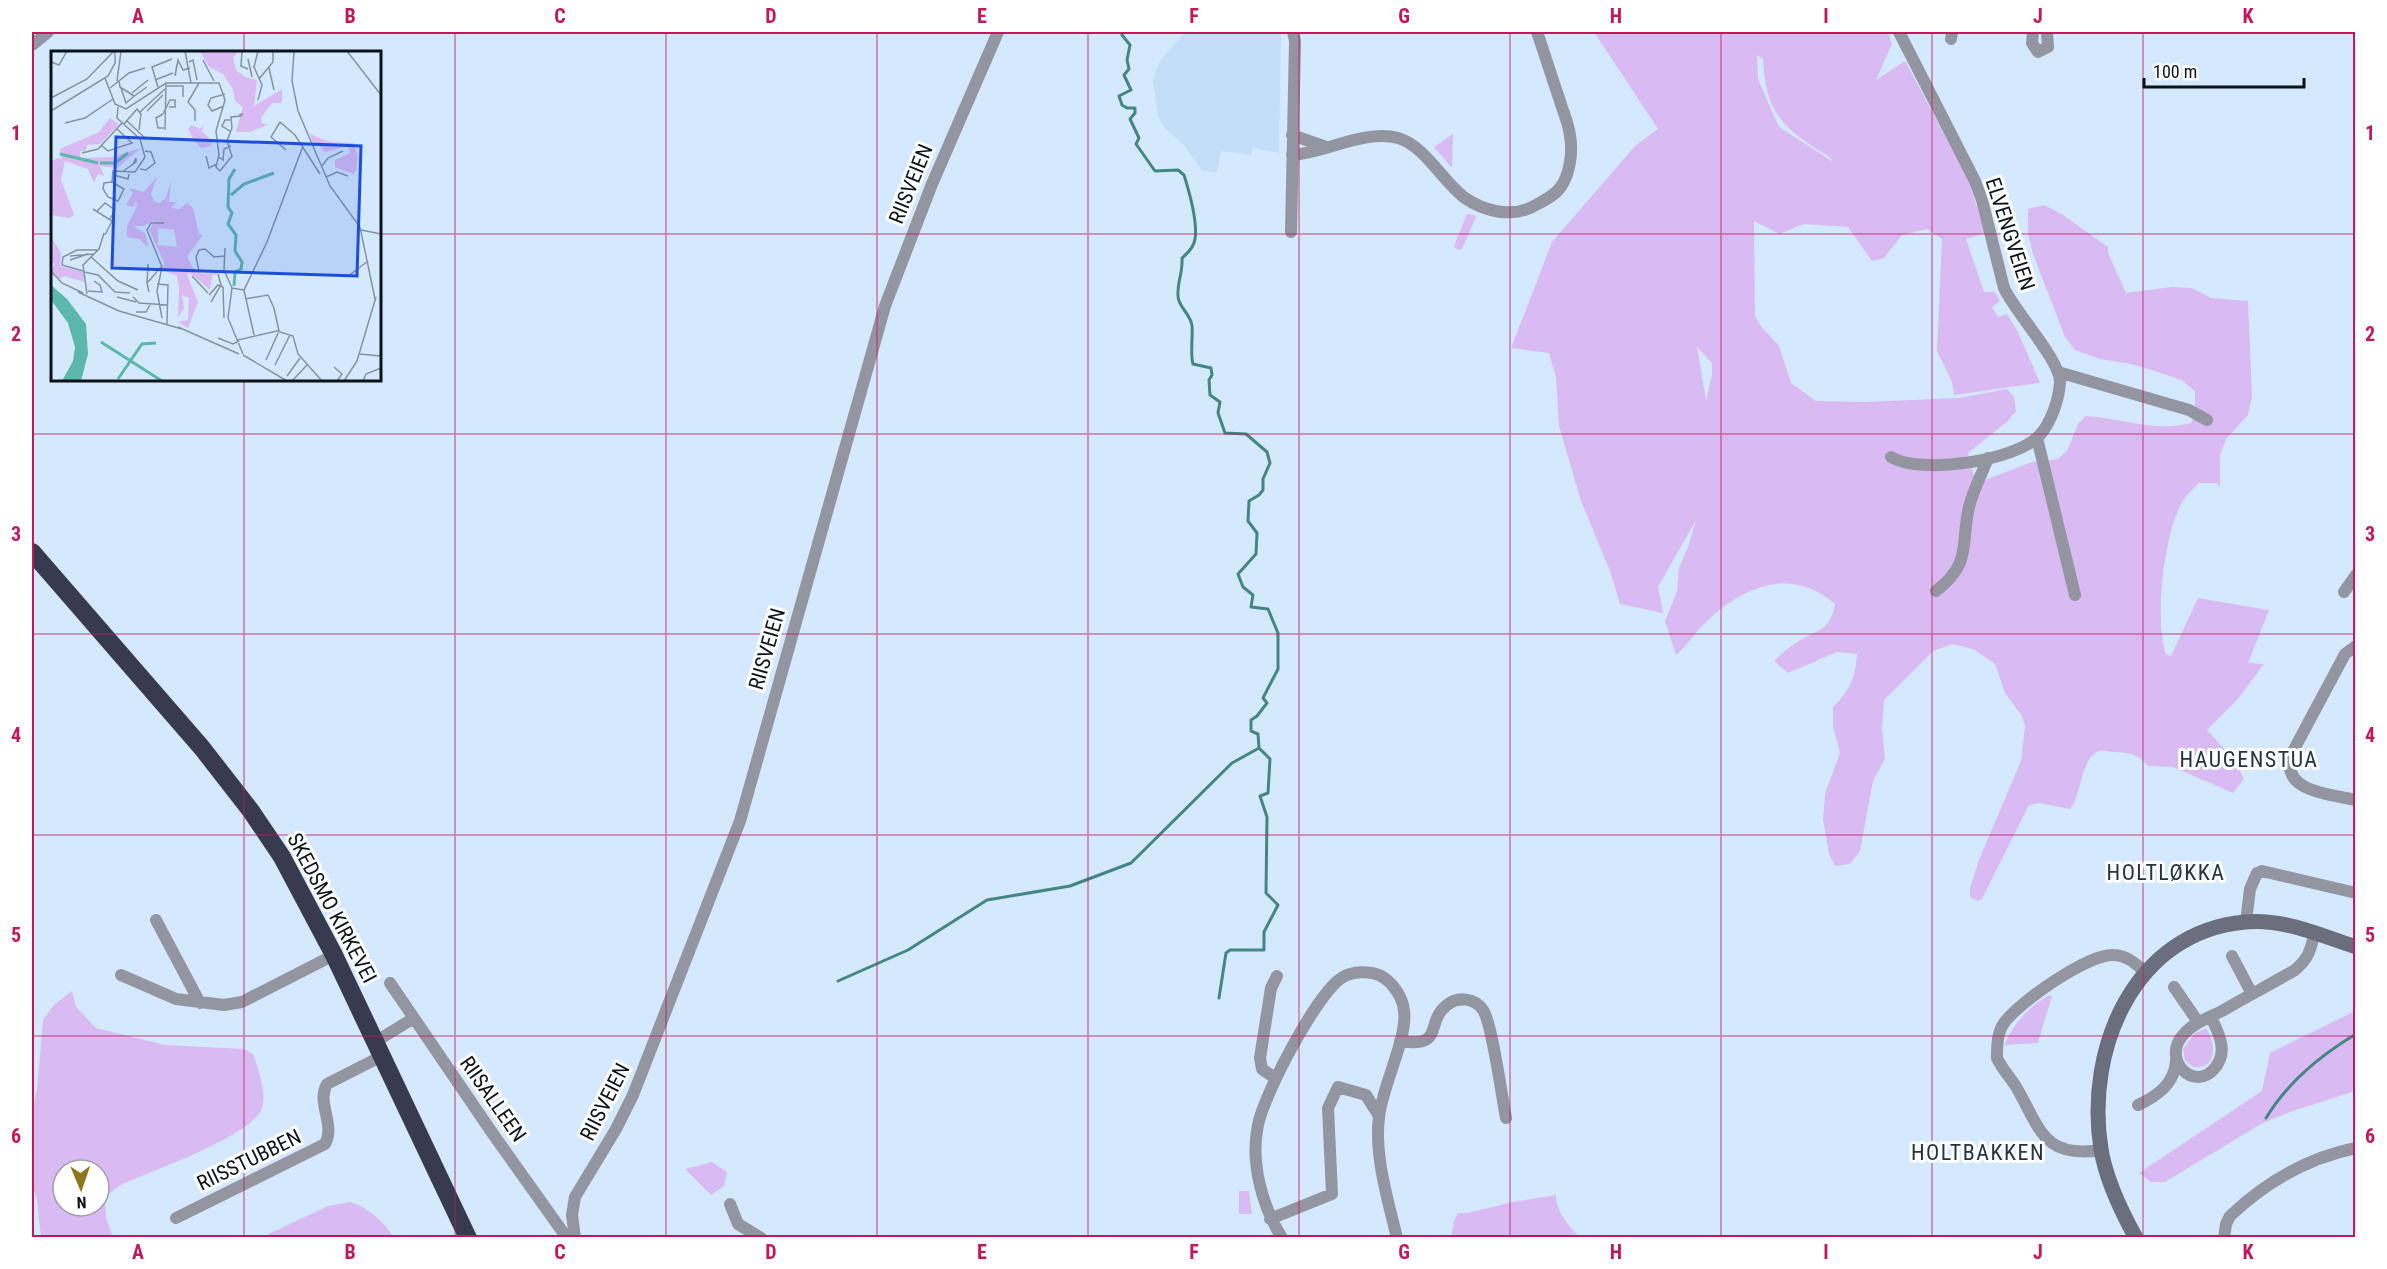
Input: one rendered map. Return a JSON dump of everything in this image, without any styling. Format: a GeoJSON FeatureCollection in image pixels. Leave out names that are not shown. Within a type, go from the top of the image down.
{"type":"FeatureCollection","features":[{"type":"Feature","properties":{"kind":"highway","name":"SKEDSMO KIRKEVEI"},"geometry":{"type":"LineString","coordinates":[[32,552],[171,712],[251,811],[292,873],[334,955],[468,1238]]}},
{"type":"Feature","properties":{"kind":"street"},"geometry":{"type":"LineString","coordinates":[[32,45],[48,32]]}},
{"type":"Feature","properties":{"kind":"street","name":"RIISVEIEN"},"geometry":{"type":"LineString","coordinates":[[575,1238],[572,1215],[575,1197],[616,1129],[633,1095],[740,821],[885,306],[932,184],[998,32]]}},
{"type":"Feature","properties":{"kind":"street"},"geometry":{"type":"LineString","coordinates":[[1291,232],[1295,41],[1293,32]]}},
{"type":"Feature","properties":{"kind":"street"},"geometry":{"type":"LineString","coordinates":[[1292,155],[1314,152],[1326,147],[1377,136],[1397,137],[1408,141],[1464,197],[1486,209],[1497,212],[1524,210],[1543,202],[1561,188],[1571,161],[1570,135],[1537,32]]}},
{"type":"Feature","properties":{"kind":"street"},"geometry":{"type":"LineString","coordinates":[[2033,32],[2032,43],[2038,52],[2048,47],[2047,32]]}},
{"type":"Feature","properties":{"kind":"street","name":"ELVENGVEIEN"},"geometry":{"type":"LineString","coordinates":[[1903,34],[1975,181],[2004,288],[2058,372]]}},
{"type":"Feature","properties":{"kind":"street"},"geometry":{"type":"LineString","coordinates":[[1292,135],[1326,147]]}},
{"type":"Feature","properties":{"kind":"street"},"geometry":{"type":"LineString","coordinates":[[2058,372],[2189,410],[2207,420]]}},
{"type":"Feature","properties":{"kind":"street"},"geometry":{"type":"LineString","coordinates":[[1891,457],[1900,462],[1940,465],[1988,458],[2018,448],[2037,438],[2048,423],[2053,412],[2060,380],[2058,372]]}},
{"type":"Feature","properties":{"kind":"street"},"geometry":{"type":"LineString","coordinates":[[2037,438],[2075,595]]}},
{"type":"Feature","properties":{"kind":"street"},"geometry":{"type":"LineString","coordinates":[[1936,591],[1945,584],[1962,562],[1969,504],[1988,458]]}},
{"type":"Feature","properties":{"kind":"street"},"geometry":{"type":"LineString","coordinates":[[2344,592],[2355,575]]}},
{"type":"Feature","properties":{"kind":"street"},"geometry":{"type":"LineString","coordinates":[[2355,646],[2345,654],[2291,755],[2289,764],[2289,773],[2299,785],[2355,801]]}},
{"type":"Feature","properties":{"kind":"street"},"geometry":{"type":"LineString","coordinates":[[2246,922],[2250,889],[2257,873],[2262,871],[2355,894]]}},
{"type":"Feature","properties":{"kind":"street"},"geometry":{"type":"LineString","coordinates":[[156,920],[200,1003]]}},
{"type":"Feature","properties":{"kind":"street"},"geometry":{"type":"LineString","coordinates":[[2136,1238],[2116,1197],[2101,1150],[2098,1111],[2103,1063],[2120,1012],[2133,987],[2145,972],[2176,944],[2211,928],[2246,922],[2274,923],[2355,947]]}},
{"type":"Feature","properties":{"kind":"street"},"geometry":{"type":"LineString","coordinates":[[2138,1105],[2162,1091],[2174,1073],[2177,1044],[2182,1036],[2198,1022],[2211,1017],[2306,962],[2314,934]]}},
{"type":"Feature","properties":{"kind":"street"},"geometry":{"type":"LineString","coordinates":[[121,975],[176,999],[224,1005],[242,1002],[334,955]]}},
{"type":"Feature","properties":{"kind":"street"},"geometry":{"type":"LineString","coordinates":[[2101,1150],[2068,1151],[2055,1146],[2043,1135],[1997,1058],[1996,1045],[2004,1023],[2033,995],[2089,962],[2106,955],[2115,955],[2132,961],[2145,972]]}},
{"type":"Feature","properties":{"kind":"street"},"geometry":{"type":"LineString","coordinates":[[2232,956],[2252,994]]}},
{"type":"Feature","properties":{"kind":"street"},"geometry":{"type":"LineString","coordinates":[[1282,1238],[1270,1220],[1262,1196],[1257,1161],[1257,1126],[1275,1078],[1324,996],[1342,977],[1353,973],[1380,975],[1392,984],[1405,1012],[1400,1041],[1379,1116],[1381,1159],[1397,1238]]}},
{"type":"Feature","properties":{"kind":"street"},"geometry":{"type":"LineString","coordinates":[[1275,1078],[1262,1069],[1260,1058],[1271,988],[1277,976]]}},
{"type":"Feature","properties":{"kind":"street","name":"RIISALLEEN"},"geometry":{"type":"LineString","coordinates":[[390,983],[567,1238]]}},
{"type":"Feature","properties":{"kind":"street"},"geometry":{"type":"LineString","coordinates":[[2174,987],[2198,1022]]}},
{"type":"Feature","properties":{"kind":"street"},"geometry":{"type":"LineString","coordinates":[[1400,1041],[1421,1043],[1431,1037],[1441,1011],[1448,1004],[1461,998],[1472,1000],[1484,1010],[1489,1026],[1506,1118]]}},
{"type":"Feature","properties":{"kind":"street"},"geometry":{"type":"LineString","coordinates":[[2176,1060],[2180,1068],[2190,1075],[2202,1076],[2215,1068],[2222,1054],[2222,1046],[2211,1017]]}},
{"type":"Feature","properties":{"kind":"street"},"geometry":{"type":"LineString","coordinates":[[378,1049],[414,1018]]}},
{"type":"Feature","properties":{"kind":"street","name":"RIISSTUBBEN"},"geometry":{"type":"LineString","coordinates":[[176,1218],[325,1144],[330,1136],[323,1091],[327,1084],[378,1049]]}},
{"type":"Feature","properties":{"kind":"street"},"geometry":{"type":"LineString","coordinates":[[1270,1220],[1332,1194],[1328,1108],[1338,1087],[1366,1095],[1379,1116]]}},
{"type":"Feature","properties":{"kind":"street"},"geometry":{"type":"LineString","coordinates":[[2224,1238],[2230,1216],[2289,1170],[2325,1155],[2355,1148]]}},
{"type":"Feature","properties":{"kind":"street"},"geometry":{"type":"LineString","coordinates":[[730,1204],[738,1224],[761,1238]]}},
{"type":"Feature","properties":{"kind":"shaded area"},"geometry":{"type":"Polygon","coordinates":[[[1185,32],[1281,32],[1279,153],[1253,148],[1251,155],[1221,151],[1217,173],[1202,171],[1184,145],[1167,130],[1158,117],[1153,81],[1161,59],[1185,32]]]}},
{"type":"Feature","properties":{"kind":"shaded area"},"geometry":{"type":"Polygon","coordinates":[[[1594,32],[1888,32],[1892,44],[1876,80],[1905,61],[1968,178],[1985,233],[1966,239],[1984,292],[1995,292],[2000,301],[1992,307],[1998,317],[2007,314],[2018,332],[2040,383],[1954,395],[1952,382],[1937,351],[1942,239],[1927,229],[1902,235],[1884,258],[1872,261],[1848,227],[1804,224],[1779,234],[1754,221],[1755,316],[1779,346],[1791,383],[1816,401],[1865,402],[1959,398],[2007,389],[2014,397],[2016,411],[2008,421],[1968,453],[1974,475],[1985,480],[2032,462],[2058,459],[2067,451],[2078,424],[2086,416],[2152,426],[2178,426],[2191,423],[2195,413],[2195,391],[2181,380],[2131,364],[2100,359],[2075,350],[2065,337],[2033,254],[2028,234],[2028,209],[2044,205],[2063,215],[2108,247],[2108,253],[2126,293],[2172,287],[2192,288],[2211,298],[2248,301],[2252,396],[2248,415],[2226,439],[2220,455],[2220,486],[2216,483],[2199,483],[2181,504],[2170,536],[2161,600],[2163,639],[2166,654],[2171,656],[2198,598],[2269,610],[2248,663],[2264,664],[2237,700],[2207,730],[2235,761],[2244,779],[2233,793],[2173,767],[2148,766],[2133,755],[2100,751],[2094,754],[2085,767],[2077,795],[2070,809],[2039,803],[2029,805],[1982,899],[1978,901],[1970,897],[1970,888],[1979,860],[2021,761],[2025,726],[2022,716],[2005,693],[1995,664],[1973,649],[1953,644],[1933,651],[1884,700],[1882,729],[1885,759],[1873,781],[1860,851],[1850,864],[1835,866],[1829,854],[1823,819],[1825,794],[1840,753],[1833,726],[1833,707],[1851,684],[1857,654],[1837,652],[1788,673],[1774,661],[1800,640],[1825,626],[1833,614],[1835,604],[1818,592],[1801,585],[1784,583],[1750,591],[1719,611],[1676,655],[1665,621],[1677,591],[1679,568],[1696,520],[1658,587],[1663,613],[1620,604],[1610,571],[1581,501],[1559,426],[1556,377],[1549,353],[1511,348],[1552,242],[1635,146],[1658,129],[1594,32]],[[1757,55],[1758,79],[1779,127],[1832,161],[1790,129],[1781,119],[1768,95],[1763,59],[1757,55]],[[1697,347],[1706,400],[1712,375],[1712,363],[1697,347]]]}},
{"type":"Feature","properties":{"kind":"shaded area"},"geometry":{"type":"Polygon","coordinates":[[[1453,134],[1452,168],[1434,147],[1453,134]]]}},
{"type":"Feature","properties":{"kind":"shaded area"},"geometry":{"type":"Polygon","coordinates":[[[1467,214],[1476,217],[1462,249],[1458,250],[1454,246],[1467,214]]]}},
{"type":"Feature","properties":{"kind":"shaded area"},"geometry":{"type":"Polygon","coordinates":[[[72,991],[76,1007],[96,1028],[165,1045],[244,1049],[253,1054],[263,1088],[262,1108],[255,1119],[221,1141],[123,1184],[111,1192],[111,1158],[51,1158],[51,1218],[106,1218],[113,1237],[41,1237],[37,1200],[32,1184],[32,1114],[37,1089],[43,1020],[54,1005],[72,991]]]}},
{"type":"Feature","properties":{"kind":"shaded area"},"geometry":{"type":"Polygon","coordinates":[[[2049,995],[2052,996],[2038,1043],[2004,1045],[2023,1016],[2049,995]]]}},
{"type":"Feature","properties":{"kind":"shaded area"},"geometry":{"type":"Polygon","coordinates":[[[2355,1011],[2355,1091],[2261,1124],[2165,1182],[2151,1182],[2139,1173],[2262,1091],[2270,1053],[2355,1011]]]}},
{"type":"Feature","properties":{"kind":"shaded area"},"geometry":{"type":"Polygon","coordinates":[[[2206,1028],[2212,1041],[2211,1060],[2201,1067],[2193,1067],[2185,1060],[2183,1049],[2194,1034],[2206,1028]]]}},
{"type":"Feature","properties":{"kind":"shaded area"},"geometry":{"type":"Polygon","coordinates":[[[712,1162],[727,1172],[724,1186],[711,1195],[685,1169],[712,1162]]]}},
{"type":"Feature","properties":{"kind":"shaded area"},"geometry":{"type":"Polygon","coordinates":[[[1239,1191],[1249,1191],[1252,1214],[1239,1214],[1239,1191]]]}},
{"type":"Feature","properties":{"kind":"shaded area"},"geometry":{"type":"Polygon","coordinates":[[[1556,1195],[1561,1213],[1580,1237],[1451,1237],[1458,1213],[1468,1213],[1556,1195]]]}},
{"type":"Feature","properties":{"kind":"shaded area"},"geometry":{"type":"Polygon","coordinates":[[[350,1202],[375,1216],[394,1237],[262,1237],[328,1206],[350,1202]]]}},
{"type":"Feature","properties":{"kind":"waterway"},"geometry":{"type":"LineString","coordinates":[[1123,32],[1122,35],[1130,45],[1127,60],[1129,69],[1124,75],[1131,90],[1119,96],[1122,105],[1135,108],[1135,113],[1130,119],[1139,138],[1136,144],[1155,171],[1178,170],[1184,175],[1193,206],[1195,239],[1192,247],[1182,258],[1178,291],[1179,300],[1192,326],[1193,364],[1211,368],[1210,395],[1220,402],[1218,413],[1225,433],[1246,434],[1267,452],[1270,463],[1263,479],[1263,490],[1249,501],[1248,521],[1257,533],[1256,554],[1238,574],[1243,587],[1253,595],[1251,607],[1268,609],[1278,633],[1278,669],[1263,698],[1267,703],[1251,720],[1251,731],[1258,734],[1259,748],[1270,759],[1268,793],[1260,796],[1267,817],[1266,893],[1278,905],[1264,932],[1264,950],[1230,950],[1226,953],[1219,998]]}},
{"type":"Feature","properties":{"kind":"waterway"},"geometry":{"type":"LineString","coordinates":[[838,981],[908,950],[987,900],[1070,886],[1131,863],[1232,763],[1259,748]]}},
{"type":"Feature","properties":{"kind":"waterway"},"geometry":{"type":"LineString","coordinates":[[2266,1118],[2294,1082],[2330,1051],[2356,1034]]}},
{"type":"Feature","properties":{"kind":"district","name":"HAUGENSTUA"},"geometry":{"type":"Point","coordinates":[2249,759]}},
{"type":"Feature","properties":{"kind":"district","name":"HOLTLØKKA"},"geometry":{"type":"Point","coordinates":[2166,872]}},
{"type":"Feature","properties":{"kind":"district","name":"HOLTBAKKEN"},"geometry":{"type":"Point","coordinates":[1978,1152]}}]}
